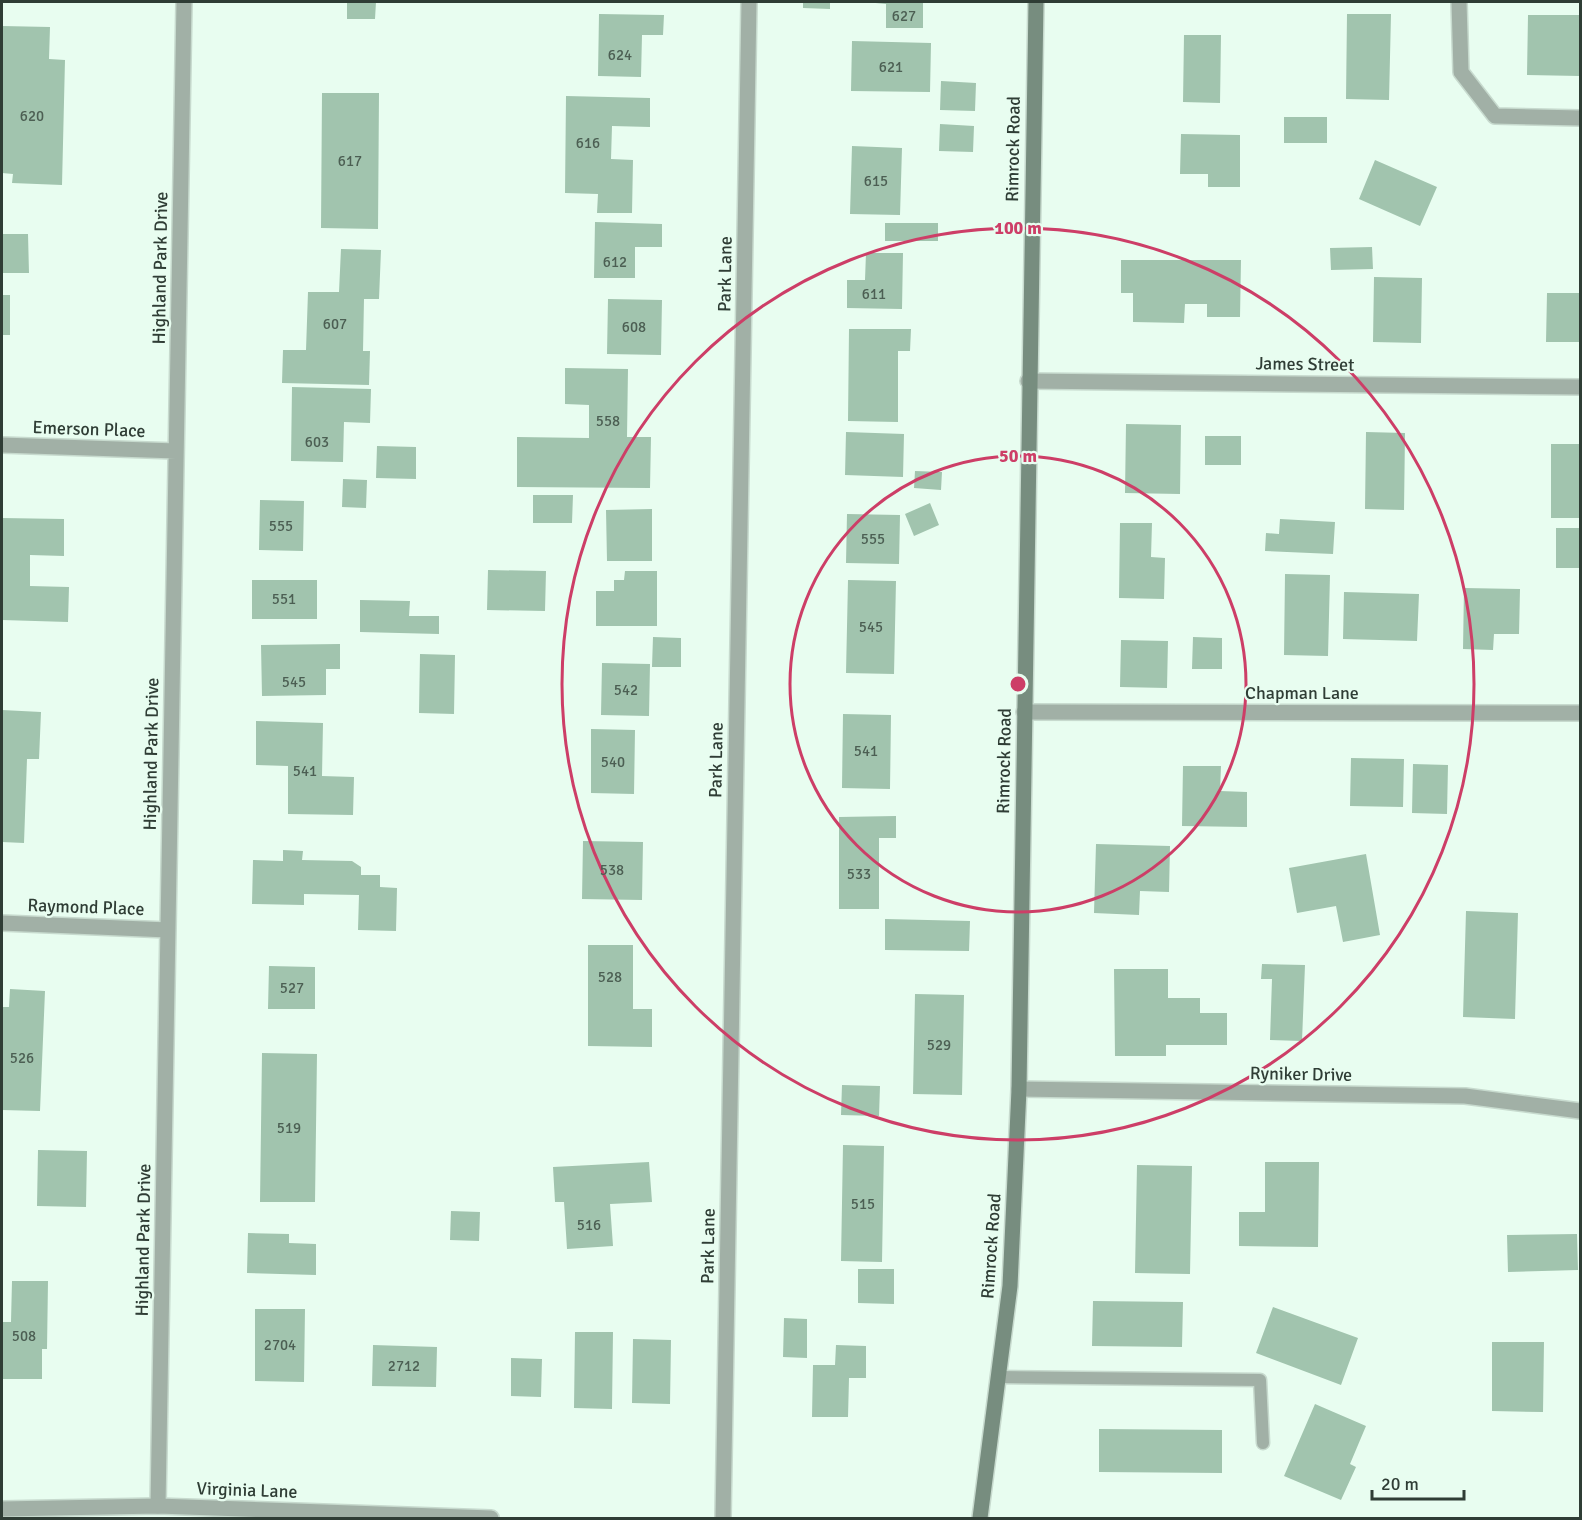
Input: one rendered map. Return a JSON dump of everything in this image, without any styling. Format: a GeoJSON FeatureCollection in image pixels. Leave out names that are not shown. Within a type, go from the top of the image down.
{"type":"FeatureCollection","features":[{"type":"Feature","properties":{"kind":"main road","name":"Rimrock Road"},"geometry":{"type":"LineString","coordinates":[[980,1518],[1010,1286],[1019,1089],[1028,381],[1036,2]]}},
{"type":"Feature","properties":{"kind":"street","name":"Highland Park Drive"},"geometry":{"type":"LineString","coordinates":[[158,1506],[184,2]]}},
{"type":"Feature","properties":{"kind":"street","name":"Park Lane"},"geometry":{"type":"LineString","coordinates":[[723,1518],[749,2]]}},
{"type":"Feature","properties":{"kind":"street"},"geometry":{"type":"LineString","coordinates":[[1459,2],[1461,72],[1495,116],[1581,118]]}},
{"type":"Feature","properties":{"kind":"street","name":"James Street"},"geometry":{"type":"LineString","coordinates":[[1028,381],[1581,387]]}},
{"type":"Feature","properties":{"kind":"street","name":"Emerson Place"},"geometry":{"type":"LineString","coordinates":[[2,446],[176,451]]}},
{"type":"Feature","properties":{"kind":"street","name":"Chapman Lane"},"geometry":{"type":"LineString","coordinates":[[1024,712],[1581,713]]}},
{"type":"Feature","properties":{"kind":"street","name":"Raymond Place"},"geometry":{"type":"LineString","coordinates":[[2,923],[168,930]]}},
{"type":"Feature","properties":{"kind":"street","name":"Ryniker Drive"},"geometry":{"type":"LineString","coordinates":[[1019,1089],[1465,1096],[1581,1111]]}},
{"type":"Feature","properties":{"kind":"street","name":"Virginia Lane"},"geometry":{"type":"LineString","coordinates":[[2,1509],[107,1513],[158,1506],[490,1518]]}},
{"type":"Feature","properties":{"kind":"lane"},"geometry":{"type":"LineString","coordinates":[[998,1377],[1260,1380],[1263,1443]]}},
{"type":"Feature","properties":{"kind":"building"},"geometry":{"type":"Polygon","coordinates":[[[347,2],[376,2],[375,19],[347,19],[347,2]]]}},
{"type":"Feature","properties":{"kind":"building"},"geometry":{"type":"Polygon","coordinates":[[[803,2],[830,2],[830,9],[803,8],[803,2]]]}},
{"type":"Feature","properties":{"kind":"building"},"geometry":{"type":"Polygon","coordinates":[[[865,2],[923,2],[923,28],[886,28],[886,4],[865,2]]]}},
{"type":"Feature","properties":{"kind":"building"},"geometry":{"type":"Polygon","coordinates":[[[599,14],[664,15],[663,35],[642,35],[641,77],[598,76],[599,14]]]}},
{"type":"Feature","properties":{"kind":"building"},"geometry":{"type":"Polygon","coordinates":[[[1347,14],[1391,14],[1389,100],[1346,99],[1347,14]]]}},
{"type":"Feature","properties":{"kind":"building"},"geometry":{"type":"Polygon","coordinates":[[[1528,15],[1580,15],[1580,76],[1527,75],[1528,15]]]}},
{"type":"Feature","properties":{"kind":"building"},"geometry":{"type":"Polygon","coordinates":[[[2,26],[50,27],[49,59],[65,60],[62,185],[12,183],[13,174],[2,173],[2,26]]]}},
{"type":"Feature","properties":{"kind":"building"},"geometry":{"type":"Polygon","coordinates":[[[1184,35],[1221,35],[1220,103],[1183,102],[1184,35]]]}},
{"type":"Feature","properties":{"kind":"building"},"geometry":{"type":"Polygon","coordinates":[[[852,41],[931,43],[930,92],[851,91],[852,41]]]}},
{"type":"Feature","properties":{"kind":"building"},"geometry":{"type":"Polygon","coordinates":[[[941,81],[976,83],[975,111],[940,110],[941,81]]]}},
{"type":"Feature","properties":{"kind":"building"},"geometry":{"type":"Polygon","coordinates":[[[322,93],[379,93],[378,229],[321,228],[322,93]]]}},
{"type":"Feature","properties":{"kind":"building"},"geometry":{"type":"Polygon","coordinates":[[[566,96],[650,98],[650,127],[612,126],[611,159],[633,160],[632,213],[597,213],[598,194],[565,193],[566,96]]]}},
{"type":"Feature","properties":{"kind":"building"},"geometry":{"type":"Polygon","coordinates":[[[1284,117],[1327,117],[1327,143],[1284,143],[1284,117]]]}},
{"type":"Feature","properties":{"kind":"building"},"geometry":{"type":"Polygon","coordinates":[[[940,124],[974,126],[973,152],[939,151],[940,124]]]}},
{"type":"Feature","properties":{"kind":"building"},"geometry":{"type":"Polygon","coordinates":[[[1181,134],[1240,135],[1240,187],[1208,187],[1208,174],[1180,174],[1181,134]]]}},
{"type":"Feature","properties":{"kind":"building"},"geometry":{"type":"Polygon","coordinates":[[[852,146],[902,148],[900,215],[850,214],[852,146]]]}},
{"type":"Feature","properties":{"kind":"building"},"geometry":{"type":"Polygon","coordinates":[[[1375,160],[1437,187],[1420,226],[1359,199],[1375,160]]]}},
{"type":"Feature","properties":{"kind":"building"},"geometry":{"type":"Polygon","coordinates":[[[595,222],[662,224],[662,247],[635,247],[635,278],[594,278],[595,222]]]}},
{"type":"Feature","properties":{"kind":"building"},"geometry":{"type":"Polygon","coordinates":[[[885,223],[938,223],[938,241],[885,241],[885,223]]]}},
{"type":"Feature","properties":{"kind":"building"},"geometry":{"type":"Polygon","coordinates":[[[2,234],[28,234],[29,273],[2,273],[2,234]]]}},
{"type":"Feature","properties":{"kind":"building"},"geometry":{"type":"Polygon","coordinates":[[[1372,247],[1373,269],[1331,270],[1330,248],[1372,247]]]}},
{"type":"Feature","properties":{"kind":"building"},"geometry":{"type":"Polygon","coordinates":[[[341,249],[381,250],[379,299],[364,299],[363,351],[370,351],[369,385],[282,383],[283,350],[306,350],[308,292],[339,292],[341,249]]]}},
{"type":"Feature","properties":{"kind":"building"},"geometry":{"type":"Polygon","coordinates":[[[866,253],[903,253],[902,309],[847,308],[847,280],[865,280],[866,253]]]}},
{"type":"Feature","properties":{"kind":"building"},"geometry":{"type":"Polygon","coordinates":[[[1121,260],[1241,260],[1240,317],[1207,317],[1207,304],[1185,304],[1184,323],[1133,322],[1133,293],[1121,293],[1121,260]]]}},
{"type":"Feature","properties":{"kind":"building"},"geometry":{"type":"Polygon","coordinates":[[[1374,277],[1422,278],[1421,343],[1373,342],[1374,277]]]}},
{"type":"Feature","properties":{"kind":"building"},"geometry":{"type":"Polygon","coordinates":[[[1547,293],[1580,293],[1580,342],[1546,342],[1547,293]]]}},
{"type":"Feature","properties":{"kind":"building"},"geometry":{"type":"Polygon","coordinates":[[[2,295],[10,295],[10,335],[2,335],[2,295]]]}},
{"type":"Feature","properties":{"kind":"building"},"geometry":{"type":"Polygon","coordinates":[[[608,299],[662,300],[661,355],[607,354],[608,299]]]}},
{"type":"Feature","properties":{"kind":"building"},"geometry":{"type":"Polygon","coordinates":[[[849,329],[911,329],[910,351],[898,351],[898,422],[848,421],[849,329]]]}},
{"type":"Feature","properties":{"kind":"building"},"geometry":{"type":"Polygon","coordinates":[[[565,368],[628,369],[627,437],[651,437],[650,488],[517,487],[517,437],[589,438],[589,405],[565,404],[565,368]]]}},
{"type":"Feature","properties":{"kind":"building"},"geometry":{"type":"Polygon","coordinates":[[[292,387],[371,389],[370,423],[344,422],[343,462],[291,461],[292,387]]]}},
{"type":"Feature","properties":{"kind":"building"},"geometry":{"type":"Polygon","coordinates":[[[1126,424],[1181,425],[1180,494],[1125,493],[1126,424]]]}},
{"type":"Feature","properties":{"kind":"building"},"geometry":{"type":"Polygon","coordinates":[[[846,432],[904,434],[903,477],[845,475],[846,432]]]}},
{"type":"Feature","properties":{"kind":"building"},"geometry":{"type":"Polygon","coordinates":[[[1366,432],[1405,433],[1404,510],[1365,509],[1366,432]]]}},
{"type":"Feature","properties":{"kind":"building"},"geometry":{"type":"Polygon","coordinates":[[[1205,436],[1241,436],[1241,465],[1205,465],[1205,436]]]}},
{"type":"Feature","properties":{"kind":"building"},"geometry":{"type":"Polygon","coordinates":[[[1551,444],[1580,444],[1580,518],[1551,518],[1551,444]]]}},
{"type":"Feature","properties":{"kind":"building"},"geometry":{"type":"Polygon","coordinates":[[[377,446],[416,447],[416,479],[376,478],[377,446]]]}},
{"type":"Feature","properties":{"kind":"building"},"geometry":{"type":"Polygon","coordinates":[[[915,471],[942,472],[941,490],[914,488],[915,471]]]}},
{"type":"Feature","properties":{"kind":"building"},"geometry":{"type":"Polygon","coordinates":[[[343,479],[367,480],[366,508],[342,507],[343,479]]]}},
{"type":"Feature","properties":{"kind":"building"},"geometry":{"type":"Polygon","coordinates":[[[533,495],[573,495],[572,523],[533,523],[533,495]]]}},
{"type":"Feature","properties":{"kind":"building"},"geometry":{"type":"Polygon","coordinates":[[[260,500],[304,501],[303,551],[259,550],[260,500]]]}},
{"type":"Feature","properties":{"kind":"building"},"geometry":{"type":"Polygon","coordinates":[[[930,503],[939,525],[914,536],[905,514],[930,503]]]}},
{"type":"Feature","properties":{"kind":"building"},"geometry":{"type":"Polygon","coordinates":[[[652,509],[652,561],[607,561],[606,510],[652,509]]]}},
{"type":"Feature","properties":{"kind":"building"},"geometry":{"type":"Polygon","coordinates":[[[847,514],[900,515],[899,564],[846,563],[847,514]]]}},
{"type":"Feature","properties":{"kind":"building"},"geometry":{"type":"Polygon","coordinates":[[[2,518],[64,519],[64,556],[30,555],[30,586],[69,587],[68,622],[2,620],[2,518]]]}},
{"type":"Feature","properties":{"kind":"building"},"geometry":{"type":"Polygon","coordinates":[[[1280,519],[1335,522],[1333,554],[1265,551],[1266,533],[1279,534],[1280,519]]]}},
{"type":"Feature","properties":{"kind":"building"},"geometry":{"type":"Polygon","coordinates":[[[1120,523],[1152,523],[1151,557],[1165,558],[1164,599],[1119,598],[1120,523]]]}},
{"type":"Feature","properties":{"kind":"building"},"geometry":{"type":"Polygon","coordinates":[[[1556,528],[1580,528],[1580,568],[1556,568],[1556,528]]]}},
{"type":"Feature","properties":{"kind":"building"},"geometry":{"type":"Polygon","coordinates":[[[488,570],[546,571],[545,611],[487,610],[488,570]]]}},
{"type":"Feature","properties":{"kind":"building"},"geometry":{"type":"Polygon","coordinates":[[[625,571],[657,571],[657,626],[596,626],[596,591],[614,591],[614,580],[624,580],[625,571]]]}},
{"type":"Feature","properties":{"kind":"building"},"geometry":{"type":"Polygon","coordinates":[[[1285,574],[1330,575],[1328,656],[1284,655],[1285,574]]]}},
{"type":"Feature","properties":{"kind":"building"},"geometry":{"type":"Polygon","coordinates":[[[252,580],[317,580],[317,619],[252,619],[252,580]]]}},
{"type":"Feature","properties":{"kind":"building"},"geometry":{"type":"Polygon","coordinates":[[[848,580],[896,581],[894,674],[846,673],[848,580]]]}},
{"type":"Feature","properties":{"kind":"building"},"geometry":{"type":"Polygon","coordinates":[[[1464,588],[1520,589],[1519,634],[1494,634],[1493,650],[1463,649],[1464,588]]]}},
{"type":"Feature","properties":{"kind":"building"},"geometry":{"type":"Polygon","coordinates":[[[1344,592],[1419,594],[1417,641],[1343,639],[1344,592]]]}},
{"type":"Feature","properties":{"kind":"building"},"geometry":{"type":"Polygon","coordinates":[[[360,600],[410,601],[409,616],[439,616],[439,634],[360,632],[360,600]]]}},
{"type":"Feature","properties":{"kind":"building"},"geometry":{"type":"Polygon","coordinates":[[[653,637],[681,638],[681,667],[652,667],[653,637]]]}},
{"type":"Feature","properties":{"kind":"building"},"geometry":{"type":"Polygon","coordinates":[[[1193,637],[1222,638],[1222,669],[1192,669],[1193,637]]]}},
{"type":"Feature","properties":{"kind":"building"},"geometry":{"type":"Polygon","coordinates":[[[1121,640],[1168,641],[1167,688],[1120,687],[1121,640]]]}},
{"type":"Feature","properties":{"kind":"building"},"geometry":{"type":"Polygon","coordinates":[[[340,644],[340,669],[326,669],[326,695],[262,696],[261,645],[340,644]]]}},
{"type":"Feature","properties":{"kind":"building"},"geometry":{"type":"Polygon","coordinates":[[[420,654],[455,655],[454,714],[419,713],[420,654]]]}},
{"type":"Feature","properties":{"kind":"building"},"geometry":{"type":"Polygon","coordinates":[[[602,663],[650,664],[649,716],[601,715],[602,663]]]}},
{"type":"Feature","properties":{"kind":"building"},"geometry":{"type":"Polygon","coordinates":[[[2,710],[41,712],[39,759],[27,759],[24,843],[2,842],[2,710]]]}},
{"type":"Feature","properties":{"kind":"building"},"geometry":{"type":"Polygon","coordinates":[[[843,714],[891,715],[890,789],[842,788],[843,714]]]}},
{"type":"Feature","properties":{"kind":"building"},"geometry":{"type":"Polygon","coordinates":[[[256,721],[323,723],[322,776],[354,777],[353,815],[288,814],[288,766],[256,765],[256,721]]]}},
{"type":"Feature","properties":{"kind":"building"},"geometry":{"type":"Polygon","coordinates":[[[591,729],[635,730],[634,794],[591,793],[591,729]]]}},
{"type":"Feature","properties":{"kind":"building"},"geometry":{"type":"Polygon","coordinates":[[[1351,758],[1404,759],[1403,807],[1350,806],[1351,758]]]}},
{"type":"Feature","properties":{"kind":"building"},"geometry":{"type":"Polygon","coordinates":[[[1413,764],[1448,765],[1447,814],[1412,813],[1413,764]]]}},
{"type":"Feature","properties":{"kind":"building"},"geometry":{"type":"Polygon","coordinates":[[[1183,766],[1221,766],[1220,791],[1247,792],[1247,827],[1182,826],[1183,766]]]}},
{"type":"Feature","properties":{"kind":"building"},"geometry":{"type":"Polygon","coordinates":[[[896,816],[896,838],[879,838],[879,909],[839,909],[839,817],[896,816]]]}},
{"type":"Feature","properties":{"kind":"building"},"geometry":{"type":"Polygon","coordinates":[[[583,841],[643,842],[642,900],[582,899],[583,841]]]}},
{"type":"Feature","properties":{"kind":"building"},"geometry":{"type":"Polygon","coordinates":[[[1096,844],[1170,846],[1169,892],[1140,891],[1139,915],[1094,913],[1096,844]]]}},
{"type":"Feature","properties":{"kind":"building"},"geometry":{"type":"Polygon","coordinates":[[[283,850],[303,851],[302,860],[352,861],[361,867],[361,875],[380,875],[380,887],[397,888],[396,931],[358,930],[359,895],[304,894],[304,905],[252,904],[253,860],[283,861],[283,850]]]}},
{"type":"Feature","properties":{"kind":"building"},"geometry":{"type":"Polygon","coordinates":[[[1366,854],[1380,935],[1343,942],[1336,906],[1297,913],[1289,868],[1366,854]]]}},
{"type":"Feature","properties":{"kind":"building"},"geometry":{"type":"Polygon","coordinates":[[[1466,911],[1518,913],[1515,1019],[1463,1017],[1466,911]]]}},
{"type":"Feature","properties":{"kind":"building"},"geometry":{"type":"Polygon","coordinates":[[[885,919],[970,921],[969,951],[885,950],[885,919]]]}},
{"type":"Feature","properties":{"kind":"building"},"geometry":{"type":"Polygon","coordinates":[[[588,945],[633,945],[633,1009],[652,1009],[652,1047],[588,1046],[588,945]]]}},
{"type":"Feature","properties":{"kind":"building"},"geometry":{"type":"Polygon","coordinates":[[[1262,964],[1305,965],[1302,1041],[1270,1040],[1272,979],[1261,979],[1262,964]]]}},
{"type":"Feature","properties":{"kind":"building"},"geometry":{"type":"Polygon","coordinates":[[[269,966],[315,967],[315,1009],[268,1009],[269,966]]]}},
{"type":"Feature","properties":{"kind":"building"},"geometry":{"type":"Polygon","coordinates":[[[1114,969],[1168,969],[1168,998],[1200,998],[1200,1013],[1227,1013],[1227,1045],[1166,1045],[1166,1056],[1115,1056],[1114,969]]]}},
{"type":"Feature","properties":{"kind":"building"},"geometry":{"type":"Polygon","coordinates":[[[10,989],[45,991],[40,1111],[2,1110],[2,1007],[9,1007],[10,989]]]}},
{"type":"Feature","properties":{"kind":"building"},"geometry":{"type":"Polygon","coordinates":[[[915,994],[964,995],[962,1095],[913,1094],[915,994]]]}},
{"type":"Feature","properties":{"kind":"building"},"geometry":{"type":"Polygon","coordinates":[[[262,1053],[317,1054],[315,1202],[260,1202],[262,1053]]]}},
{"type":"Feature","properties":{"kind":"building"},"geometry":{"type":"Polygon","coordinates":[[[842,1085],[880,1086],[879,1116],[841,1115],[842,1085]]]}},
{"type":"Feature","properties":{"kind":"building"},"geometry":{"type":"Polygon","coordinates":[[[843,1145],[884,1146],[882,1262],[841,1261],[843,1145]]]}},
{"type":"Feature","properties":{"kind":"building"},"geometry":{"type":"Polygon","coordinates":[[[38,1150],[87,1151],[86,1207],[37,1206],[38,1150]]]}},
{"type":"Feature","properties":{"kind":"building"},"geometry":{"type":"Polygon","coordinates":[[[649,1162],[652,1202],[610,1204],[613,1246],[567,1249],[564,1202],[555,1202],[553,1167],[649,1162]]]}},
{"type":"Feature","properties":{"kind":"building"},"geometry":{"type":"Polygon","coordinates":[[[1265,1162],[1319,1162],[1318,1247],[1239,1246],[1239,1212],[1265,1212],[1265,1162]]]}},
{"type":"Feature","properties":{"kind":"building"},"geometry":{"type":"Polygon","coordinates":[[[1137,1165],[1192,1166],[1190,1274],[1135,1273],[1137,1165]]]}},
{"type":"Feature","properties":{"kind":"building"},"geometry":{"type":"Polygon","coordinates":[[[451,1211],[480,1212],[479,1241],[450,1240],[451,1211]]]}},
{"type":"Feature","properties":{"kind":"building"},"geometry":{"type":"Polygon","coordinates":[[[248,1233],[289,1234],[289,1243],[316,1244],[316,1275],[247,1273],[248,1233]]]}},
{"type":"Feature","properties":{"kind":"building"},"geometry":{"type":"Polygon","coordinates":[[[1577,1234],[1578,1270],[1508,1272],[1507,1235],[1577,1234]]]}},
{"type":"Feature","properties":{"kind":"building"},"geometry":{"type":"Polygon","coordinates":[[[858,1269],[894,1269],[894,1304],[858,1303],[858,1269]]]}},
{"type":"Feature","properties":{"kind":"building"},"geometry":{"type":"Polygon","coordinates":[[[12,1281],[48,1281],[47,1349],[42,1349],[42,1379],[2,1379],[2,1322],[11,1322],[12,1281]]]}},
{"type":"Feature","properties":{"kind":"building"},"geometry":{"type":"Polygon","coordinates":[[[1093,1301],[1183,1302],[1182,1347],[1092,1346],[1093,1301]]]}},
{"type":"Feature","properties":{"kind":"building"},"geometry":{"type":"Polygon","coordinates":[[[1273,1307],[1358,1338],[1341,1385],[1256,1353],[1273,1307]]]}},
{"type":"Feature","properties":{"kind":"building"},"geometry":{"type":"Polygon","coordinates":[[[255,1309],[305,1309],[304,1382],[255,1381],[255,1309]]]}},
{"type":"Feature","properties":{"kind":"building"},"geometry":{"type":"Polygon","coordinates":[[[784,1318],[807,1319],[807,1358],[783,1357],[784,1318]]]}},
{"type":"Feature","properties":{"kind":"building"},"geometry":{"type":"Polygon","coordinates":[[[575,1332],[613,1332],[612,1409],[574,1408],[575,1332]]]}},
{"type":"Feature","properties":{"kind":"building"},"geometry":{"type":"Polygon","coordinates":[[[633,1339],[671,1340],[670,1404],[632,1403],[633,1339]]]}},
{"type":"Feature","properties":{"kind":"building"},"geometry":{"type":"Polygon","coordinates":[[[1492,1342],[1544,1342],[1543,1412],[1492,1411],[1492,1342]]]}},
{"type":"Feature","properties":{"kind":"building"},"geometry":{"type":"Polygon","coordinates":[[[373,1345],[437,1347],[436,1387],[372,1386],[373,1345]]]}},
{"type":"Feature","properties":{"kind":"building"},"geometry":{"type":"Polygon","coordinates":[[[836,1345],[866,1346],[866,1378],[849,1378],[848,1417],[812,1417],[813,1365],[835,1365],[836,1345]]]}},
{"type":"Feature","properties":{"kind":"building"},"geometry":{"type":"Polygon","coordinates":[[[511,1358],[542,1359],[541,1397],[511,1396],[511,1358]]]}},
{"type":"Feature","properties":{"kind":"building"},"geometry":{"type":"Polygon","coordinates":[[[1315,1404],[1366,1426],[1350,1464],[1356,1467],[1341,1500],[1284,1476],[1315,1404]]]}},
{"type":"Feature","properties":{"kind":"building"},"geometry":{"type":"Polygon","coordinates":[[[1099,1429],[1222,1430],[1222,1473],[1099,1472],[1099,1429]]]}}]}
